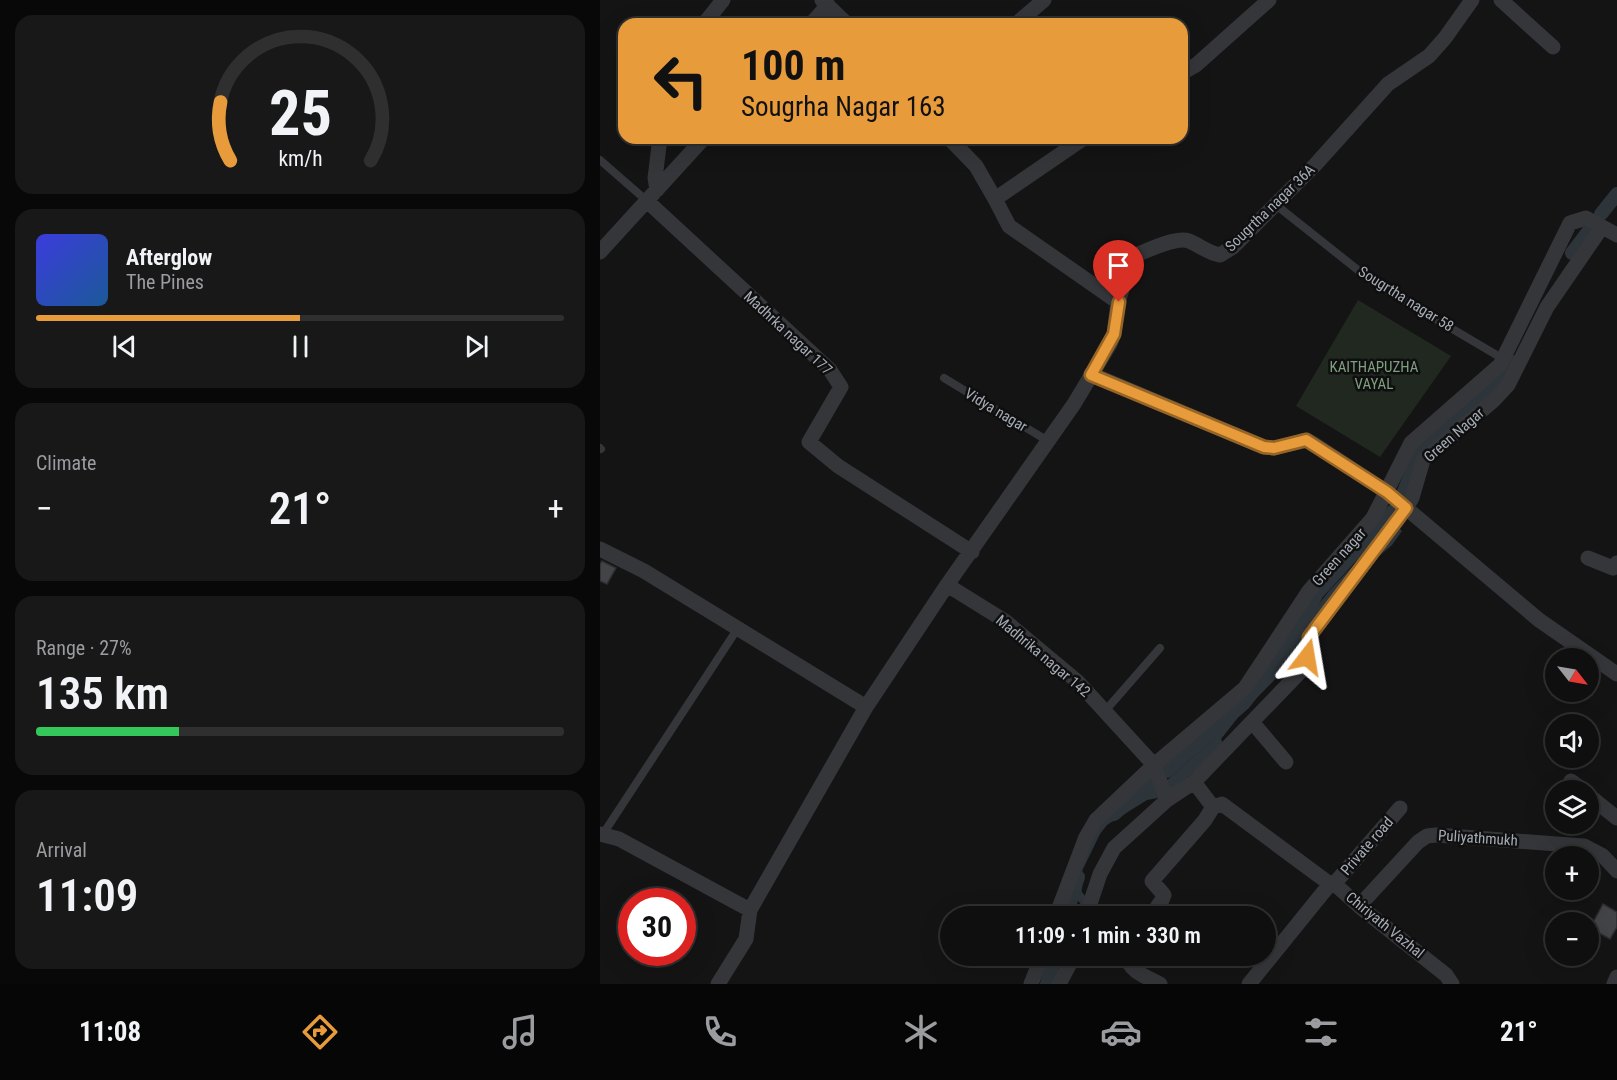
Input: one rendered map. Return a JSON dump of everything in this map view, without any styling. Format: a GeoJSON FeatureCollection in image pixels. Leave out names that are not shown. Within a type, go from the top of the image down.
{"type":"FeatureCollection","features":[{"type":"Feature","properties":{"kind":"street"},"geometry":{"type":"LineString","coordinates":[[709,18],[723,0]]}},
{"type":"Feature","properties":{"kind":"street"},"geometry":{"type":"LineString","coordinates":[[1023,18],[1044,0]]}},
{"type":"Feature","properties":{"kind":"street"},"geometry":{"type":"LineString","coordinates":[[1188,70],[1269,0]]}},
{"type":"Feature","properties":{"kind":"street","name":"Sougrtha nagar 36A"},"geometry":{"type":"LineString","coordinates":[[750,910],[866,707],[1091,375],[1114,334],[1119,302],[1133,256],[1177,240],[1187,240],[1210,253],[1221,255],[1233,247],[1315,165],[1388,84],[1429,56],[1446,38],[1472,0]]}},
{"type":"Feature","properties":{"kind":"street"},"geometry":{"type":"LineString","coordinates":[[1501,0],[1553,47]]}},
{"type":"Feature","properties":{"kind":"street"},"geometry":{"type":"LineString","coordinates":[[814,18],[825,3],[841,18]]}},
{"type":"Feature","properties":{"kind":"street"},"geometry":{"type":"LineString","coordinates":[[652,196],[659,144]]}},
{"type":"Feature","properties":{"kind":"street"},"geometry":{"type":"LineString","coordinates":[[600,252],[699,144]]}},
{"type":"Feature","properties":{"kind":"street"},"geometry":{"type":"LineString","coordinates":[[955,144],[975,166],[996,199],[1009,226],[1119,302]]}},
{"type":"Feature","properties":{"kind":"street"},"geometry":{"type":"LineString","coordinates":[[996,199],[1075,144]]}},
{"type":"Feature","properties":{"kind":"street","name":"Madhrka nagar 177"},"geometry":{"type":"LineString","coordinates":[[652,196],[830,370],[841,387],[809,442],[838,466],[972,552]]}},
{"type":"Feature","properties":{"kind":"street","name":"Green nagar"},"geometry":{"type":"LineString","coordinates":[[1060,906],[1090,828],[1096,820],[1154,765],[1245,688],[1309,591],[1373,518],[1411,443],[1508,362],[1517,327],[1570,223],[1586,218],[1617,235]]}},
{"type":"Feature","properties":{"kind":"street","name":"Green Nagar"},"geometry":{"type":"LineString","coordinates":[[1167,800],[1194,782],[1300,672],[1307,657],[1309,637],[1406,508],[1412,498],[1423,460],[1494,400],[1508,385],[1547,307],[1602,227]]}},
{"type":"Feature","properties":{"kind":"street"},"geometry":{"type":"LineString","coordinates":[[1091,375],[1264,447],[1274,448],[1306,440],[1387,492],[1539,620],[1617,674]]}},
{"type":"Feature","properties":{"kind":"street"},"geometry":{"type":"LineString","coordinates":[[600,549],[644,571],[866,707]]}},
{"type":"Feature","properties":{"kind":"street"},"geometry":{"type":"LineString","coordinates":[[1588,558],[1613,568],[1617,563]]}},
{"type":"Feature","properties":{"kind":"street","name":"Madhrika nagar 142"},"geometry":{"type":"LineString","coordinates":[[947,585],[1005,621],[1078,682],[1154,765],[1167,800]]}},
{"type":"Feature","properties":{"kind":"street"},"geometry":{"type":"LineString","coordinates":[[1252,723],[1286,762]]}},
{"type":"Feature","properties":{"kind":"street"},"geometry":{"type":"LineString","coordinates":[[1194,782],[1213,807]]}},
{"type":"Feature","properties":{"kind":"street"},"geometry":{"type":"LineString","coordinates":[[1089,906],[1100,874],[1114,848],[1167,800]]}},
{"type":"Feature","properties":{"kind":"street"},"geometry":{"type":"LineString","coordinates":[[1158,906],[1164,895],[1152,881],[1205,820],[1213,807],[1222,804],[1332,884]]}},
{"type":"Feature","properties":{"kind":"street"},"geometry":{"type":"LineString","coordinates":[[1599,804],[1617,818]]}},
{"type":"Feature","properties":{"kind":"street","name":"Private road"},"geometry":{"type":"LineString","coordinates":[[1332,884],[1400,808]]}},
{"type":"Feature","properties":{"kind":"street"},"geometry":{"type":"LineString","coordinates":[[601,834],[619,839],[750,910],[746,939],[718,984]]}},
{"type":"Feature","properties":{"kind":"street","name":"Puliyathmukh"},"geometry":{"type":"LineString","coordinates":[[1359,906],[1418,842],[1427,836],[1584,846],[1603,856],[1617,871]]}},
{"type":"Feature","properties":{"kind":"street","name":"Chiriyath Vazhal"},"geometry":{"type":"LineString","coordinates":[[1249,984],[1332,884],[1446,975],[1452,984]]}},
{"type":"Feature","properties":{"kind":"street"},"geometry":{"type":"LineString","coordinates":[[1031,984],[1038,966]]}},
{"type":"Feature","properties":{"kind":"street"},"geometry":{"type":"LineString","coordinates":[[1059,984],[1069,966]]}},
{"type":"Feature","properties":{"kind":"street"},"geometry":{"type":"LineString","coordinates":[[1131,966],[1160,984]]}},
{"type":"Feature","properties":{"kind":"street"},"geometry":{"type":"LineString","coordinates":[[1614,984],[1617,977]]}},
{"type":"Feature","properties":{"kind":"lane"},"geometry":{"type":"LineString","coordinates":[[600,160],[652,196]]}},
{"type":"Feature","properties":{"kind":"lane","name":"Sougrtha nagar 58"},"geometry":{"type":"LineString","coordinates":[[1276,205],[1373,282],[1508,362]]}},
{"type":"Feature","properties":{"kind":"lane","name":"Vidya nagar"},"geometry":{"type":"LineString","coordinates":[[944,378],[1048,441]]}},
{"type":"Feature","properties":{"kind":"lane"},"geometry":{"type":"LineString","coordinates":[[601,834],[738,628]]}},
{"type":"Feature","properties":{"kind":"lane"},"geometry":{"type":"LineString","coordinates":[[1105,711],[1160,648]]}},
{"type":"Feature","properties":{"kind":"green space","name":"KAITHAPUZHA VAYAL"},"geometry":{"type":"Polygon","coordinates":[[[1358,300],[1451,356],[1380,457],[1296,406],[1358,300]]]}},
{"type":"Feature","properties":{"kind":"shaded area"},"geometry":{"type":"Polygon","coordinates":[[[1400,516],[1406,521],[1400,529],[1402,531],[1392,545],[1363,570],[1298,664],[1293,661],[1240,715],[1221,739],[1224,745],[1168,795],[1165,782],[1210,742],[1244,700],[1272,673],[1294,645],[1308,618],[1329,591],[1400,516]]]}},
{"type":"Feature","properties":{"kind":"shaded area"},"geometry":{"type":"Polygon","coordinates":[[[1159,786],[1163,797],[1147,800],[1107,825],[1100,834],[1080,879],[1082,892],[1092,905],[1082,906],[1074,896],[1073,885],[1079,860],[1107,813],[1159,786]]]}},
{"type":"Feature","properties":{"kind":"building"},"geometry":{"type":"Polygon","coordinates":[[[602,561],[616,568],[607,584],[600,581],[602,561]]]}},
{"type":"Feature","properties":{"kind":"building"},"geometry":{"type":"Polygon","coordinates":[[[1603,904],[1617,912],[1617,927],[1610,939],[1599,933],[1599,912],[1603,904]]]}},
{"type":"Feature","properties":{"kind":"waterway"},"geometry":{"type":"LineString","coordinates":[[1601,214],[1617,194]]}},
{"type":"Feature","properties":{"kind":"waterway"},"geometry":{"type":"LineString","coordinates":[[1572,253],[1591,228]]}},
{"type":"Feature","properties":{"kind":"waterway"},"geometry":{"type":"LineString","coordinates":[[1403,494],[1424,441],[1490,392],[1513,362]]}},
{"type":"Feature","properties":{"kind":"waterway"},"geometry":{"type":"LineString","coordinates":[[1167,771],[1244,703],[1293,638],[1317,593],[1393,511]]}},
{"type":"Feature","properties":{"kind":"waterway"},"geometry":{"type":"LineString","coordinates":[[1114,814],[1154,780]]}},
{"type":"Feature","properties":{"kind":"waterway"},"geometry":{"type":"LineString","coordinates":[[1069,906],[1078,877]]}},
{"type":"Feature","properties":{"kind":"waterway"},"geometry":{"type":"LineString","coordinates":[[1047,984],[1052,966]]}},
{"type":"Feature","properties":{"kind":"route"},"geometry":{"type":"LineString","coordinates":[[1119,302],[1114,334],[1091,375],[1264,447],[1274,448],[1306,440],[1387,492],[1406,508],[1309,637],[1307,657]]}}]}
